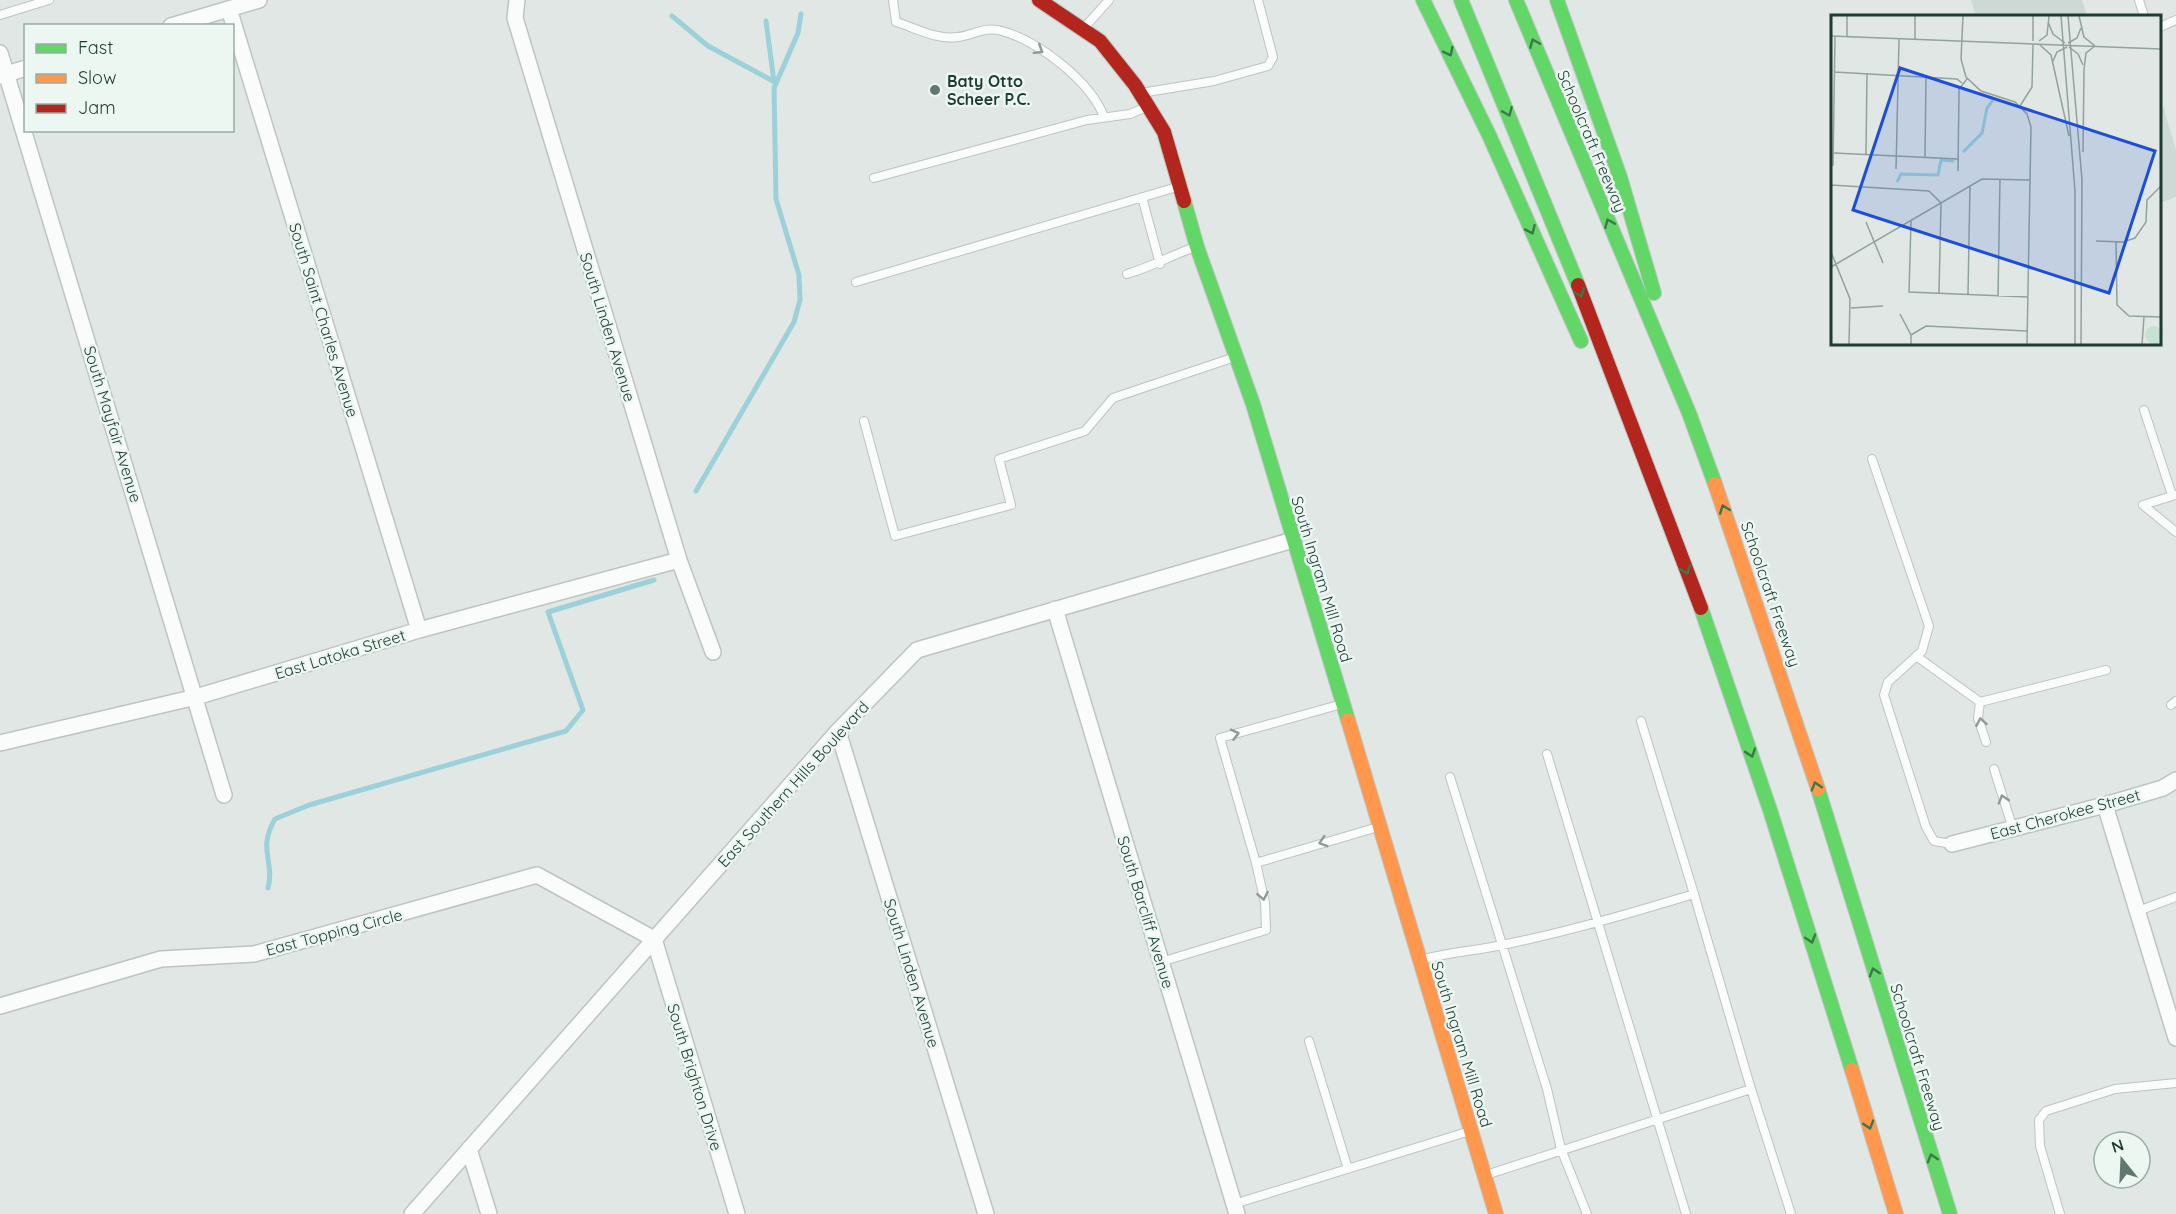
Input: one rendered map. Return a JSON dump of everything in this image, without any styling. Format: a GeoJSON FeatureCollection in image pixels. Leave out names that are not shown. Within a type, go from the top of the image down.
{"type":"FeatureCollection","features":[{"type":"Feature","properties":{"kind":"main road","name":"South Ingram Mill Road"},"geometry":{"type":"LineString","coordinates":[[1039,0],[1100,41],[1140,94],[1164,132],[1197,247],[1236,357],[1293,540],[1496,1214]]}},
{"type":"Feature","properties":{"kind":"main road"},"geometry":{"type":"LineString","coordinates":[[1423,0],[1489,135],[1592,362],[1666,515]]}},
{"type":"Feature","properties":{"kind":"main road"},"geometry":{"type":"LineString","coordinates":[[1461,0],[1540,189],[1666,515],[1754,763],[1896,1214]]}},
{"type":"Feature","properties":{"kind":"main road","name":"Schoolcraft Freeway"},"geometry":{"type":"LineString","coordinates":[[1516,0],[1689,412],[1787,693],[1950,1214]]}},
{"type":"Feature","properties":{"kind":"main road"},"geometry":{"type":"LineString","coordinates":[[1557,0],[1620,177],[1689,412]]}},
{"type":"Feature","properties":{"kind":"street"},"geometry":{"type":"LineString","coordinates":[[178,24],[259,0]]}},
{"type":"Feature","properties":{"kind":"street","name":"South Linden Avenue"},"geometry":{"type":"LineString","coordinates":[[517,0],[515,18],[679,560],[712,652]]}},
{"type":"Feature","properties":{"kind":"street","name":"South Saint Charles Avenue"},"geometry":{"type":"LineString","coordinates":[[229,9],[234,24]]}},
{"type":"Feature","properties":{"kind":"street","name":"South Saint Charles Avenue"},"geometry":{"type":"LineString","coordinates":[[234,25],[419,630]]}},
{"type":"Feature","properties":{"kind":"street","name":"South Mayfair Avenue"},"geometry":{"type":"LineString","coordinates":[[0,54],[3,75],[196,697],[224,795]]}},
{"type":"Feature","properties":{"kind":"street"},"geometry":{"type":"LineString","coordinates":[[3,75],[24,69]]}},
{"type":"Feature","properties":{"kind":"street","name":"East Southern Hills Boulevard"},"geometry":{"type":"LineString","coordinates":[[412,1214],[838,731],[916,650],[1293,540]]}},
{"type":"Feature","properties":{"kind":"street","name":"East Latoka Street"},"geometry":{"type":"LineString","coordinates":[[0,743],[196,697],[419,630],[679,560]]}},
{"type":"Feature","properties":{"kind":"street","name":"South Barcliff Avenue"},"geometry":{"type":"LineString","coordinates":[[1054,609],[1236,1209]]}},
{"type":"Feature","properties":{"kind":"street","name":"South Linden Avenue"},"geometry":{"type":"LineString","coordinates":[[838,731],[986,1214]]}},
{"type":"Feature","properties":{"kind":"street","name":"East Cherokee Street"},"geometry":{"type":"LineString","coordinates":[[1952,844],[2105,805],[2163,788],[2176,780]]}},
{"type":"Feature","properties":{"kind":"street"},"geometry":{"type":"LineString","coordinates":[[2105,805],[2176,1038]]}},
{"type":"Feature","properties":{"kind":"street","name":"East Topping Circle"},"geometry":{"type":"LineString","coordinates":[[0,1006],[161,959],[254,954],[537,875],[654,939]]}},
{"type":"Feature","properties":{"kind":"street","name":"South Brighton Drive"},"geometry":{"type":"LineString","coordinates":[[654,939],[737,1214]]}},
{"type":"Feature","properties":{"kind":"street"},"geometry":{"type":"LineString","coordinates":[[469,1149],[489,1214]]}},
{"type":"Feature","properties":{"kind":"lane"},"geometry":{"type":"LineString","coordinates":[[893,0],[896,22],[932,35],[956,37],[986,28],[1015,36],[1060,64],[1098,101],[1104,117]]}},
{"type":"Feature","properties":{"kind":"lane"},"geometry":{"type":"LineString","coordinates":[[1083,29],[1108,0]]}},
{"type":"Feature","properties":{"kind":"lane"},"geometry":{"type":"LineString","coordinates":[[1140,94],[1214,81],[1268,66],[1273,57],[1258,0]]}},
{"type":"Feature","properties":{"kind":"lane"},"geometry":{"type":"LineString","coordinates":[[2139,0],[2144,15]]}},
{"type":"Feature","properties":{"kind":"lane"},"geometry":{"type":"LineString","coordinates":[[0,15],[43,1]]}},
{"type":"Feature","properties":{"kind":"lane"},"geometry":{"type":"LineString","coordinates":[[2161,27],[2176,20]]}},
{"type":"Feature","properties":{"kind":"lane"},"geometry":{"type":"LineString","coordinates":[[874,178],[1087,120],[1130,114],[1148,106]]}},
{"type":"Feature","properties":{"kind":"lane"},"geometry":{"type":"LineString","coordinates":[[856,282],[1178,186]]}},
{"type":"Feature","properties":{"kind":"lane"},"geometry":{"type":"LineString","coordinates":[[1142,197],[1160,264]]}},
{"type":"Feature","properties":{"kind":"lane"},"geometry":{"type":"LineString","coordinates":[[1127,274],[1160,264],[1176,254],[1197,247]]}},
{"type":"Feature","properties":{"kind":"lane"},"geometry":{"type":"LineString","coordinates":[[864,421],[895,536],[1011,505],[999,459],[1085,430],[1113,398],[1236,357]]}},
{"type":"Feature","properties":{"kind":"lane"},"geometry":{"type":"LineString","coordinates":[[2144,410],[2174,495],[2143,505],[2176,532]]}},
{"type":"Feature","properties":{"kind":"lane"},"geometry":{"type":"LineString","coordinates":[[1872,459],[1929,626],[1922,651],[1888,682],[1884,695],[1926,826],[1934,841],[1952,844]]}},
{"type":"Feature","properties":{"kind":"lane"},"geometry":{"type":"LineString","coordinates":[[1916,656],[1980,702],[2106,670]]}},
{"type":"Feature","properties":{"kind":"lane"},"geometry":{"type":"LineString","coordinates":[[1980,702],[1978,718],[1986,742]]}},
{"type":"Feature","properties":{"kind":"lane"},"geometry":{"type":"LineString","coordinates":[[1161,962],[1266,930],[1265,903],[1256,863],[1220,738],[1342,704]]}},
{"type":"Feature","properties":{"kind":"lane"},"geometry":{"type":"LineString","coordinates":[[1641,721],[1751,1089],[1791,1214]]}},
{"type":"Feature","properties":{"kind":"lane"},"geometry":{"type":"LineString","coordinates":[[1547,754],[1686,1214]]}},
{"type":"Feature","properties":{"kind":"lane"},"geometry":{"type":"LineString","coordinates":[[1994,769],[2013,829]]}},
{"type":"Feature","properties":{"kind":"lane"},"geometry":{"type":"LineString","coordinates":[[1450,777],[1540,1068],[1561,1149],[1587,1214]]}},
{"type":"Feature","properties":{"kind":"lane"},"geometry":{"type":"LineString","coordinates":[[1256,863],[1379,826]]}},
{"type":"Feature","properties":{"kind":"lane"},"geometry":{"type":"LineString","coordinates":[[1420,960],[1448,952],[1501,945],[1597,923],[1694,894]]}},
{"type":"Feature","properties":{"kind":"lane"},"geometry":{"type":"LineString","coordinates":[[2138,911],[2176,897]]}},
{"type":"Feature","properties":{"kind":"lane"},"geometry":{"type":"LineString","coordinates":[[1309,1041],[1348,1169]]}},
{"type":"Feature","properties":{"kind":"lane"},"geometry":{"type":"LineString","coordinates":[[2060,1214],[2040,1146],[2038,1120],[2046,1111],[2115,1089],[2176,1083]]}},
{"type":"Feature","properties":{"kind":"lane"},"geometry":{"type":"LineString","coordinates":[[1484,1175],[1751,1089]]}},
{"type":"Feature","properties":{"kind":"lane"},"geometry":{"type":"LineString","coordinates":[[1236,1209],[1348,1169],[1471,1130]]}},
{"type":"Feature","properties":{"kind":"shaded area"},"geometry":{"type":"Polygon","coordinates":[[[1971,0],[2082,0],[2087,15],[1976,15],[1971,0]]]}},
{"type":"Feature","properties":{"kind":"shaded area"},"geometry":{"type":"Polygon","coordinates":[[[2161,99],[2176,150],[2176,197],[2161,203],[2161,99]]]}},
{"type":"Feature","properties":{"kind":"waterway"},"geometry":{"type":"LineString","coordinates":[[696,491],[794,322],[800,300],[799,275],[776,199],[774,88],[798,33],[801,14]]}},
{"type":"Feature","properties":{"kind":"waterway"},"geometry":{"type":"LineString","coordinates":[[672,16],[708,46],[773,81]]}},
{"type":"Feature","properties":{"kind":"waterway"},"geometry":{"type":"LineString","coordinates":[[766,21],[774,82]]}},
{"type":"Feature","properties":{"kind":"waterway"},"geometry":{"type":"LineString","coordinates":[[268,888],[270,870],[267,839],[275,819],[309,805],[566,731],[583,710],[548,612],[654,580]]}},
{"type":"Feature","properties":{"kind":"traffic: fast"},"geometry":{"type":"LineString","coordinates":[[1423,0],[1489,135],[1581,341]]}},
{"type":"Feature","properties":{"kind":"traffic: fast"},"geometry":{"type":"LineString","coordinates":[[1461,0],[1578,285]]}},
{"type":"Feature","properties":{"kind":"traffic: fast"},"geometry":{"type":"LineString","coordinates":[[1516,0],[1689,413],[1715,484]]}},
{"type":"Feature","properties":{"kind":"traffic: fast"},"geometry":{"type":"LineString","coordinates":[[1557,0],[1620,177],[1654,293]]}},
{"type":"Feature","properties":{"kind":"traffic: fast"},"geometry":{"type":"LineString","coordinates":[[1184,201],[1197,247],[1253,404],[1348,720]]}},
{"type":"Feature","properties":{"kind":"traffic: fast"},"geometry":{"type":"LineString","coordinates":[[1701,608],[1770,810],[1852,1070]]}},
{"type":"Feature","properties":{"kind":"traffic: fast"},"geometry":{"type":"LineString","coordinates":[[1818,789],[1950,1214]]}},
{"type":"Feature","properties":{"kind":"traffic: slow"},"geometry":{"type":"LineString","coordinates":[[1715,484],[1818,789]]}},
{"type":"Feature","properties":{"kind":"traffic: slow"},"geometry":{"type":"LineString","coordinates":[[1348,720],[1496,1214]]}},
{"type":"Feature","properties":{"kind":"traffic: slow"},"geometry":{"type":"LineString","coordinates":[[1852,1070],[1896,1214]]}},
{"type":"Feature","properties":{"kind":"traffic: jam"},"geometry":{"type":"LineString","coordinates":[[1039,0],[1100,41],[1135,85],[1164,132],[1184,201]]}},
{"type":"Feature","properties":{"kind":"traffic: jam"},"geometry":{"type":"LineString","coordinates":[[1578,285],[1701,608]]}},
{"type":"Feature","properties":{"kind":"place","name":"Baty Otto Scheer P.C."},"geometry":{"type":"Point","coordinates":[935,90]}}]}
